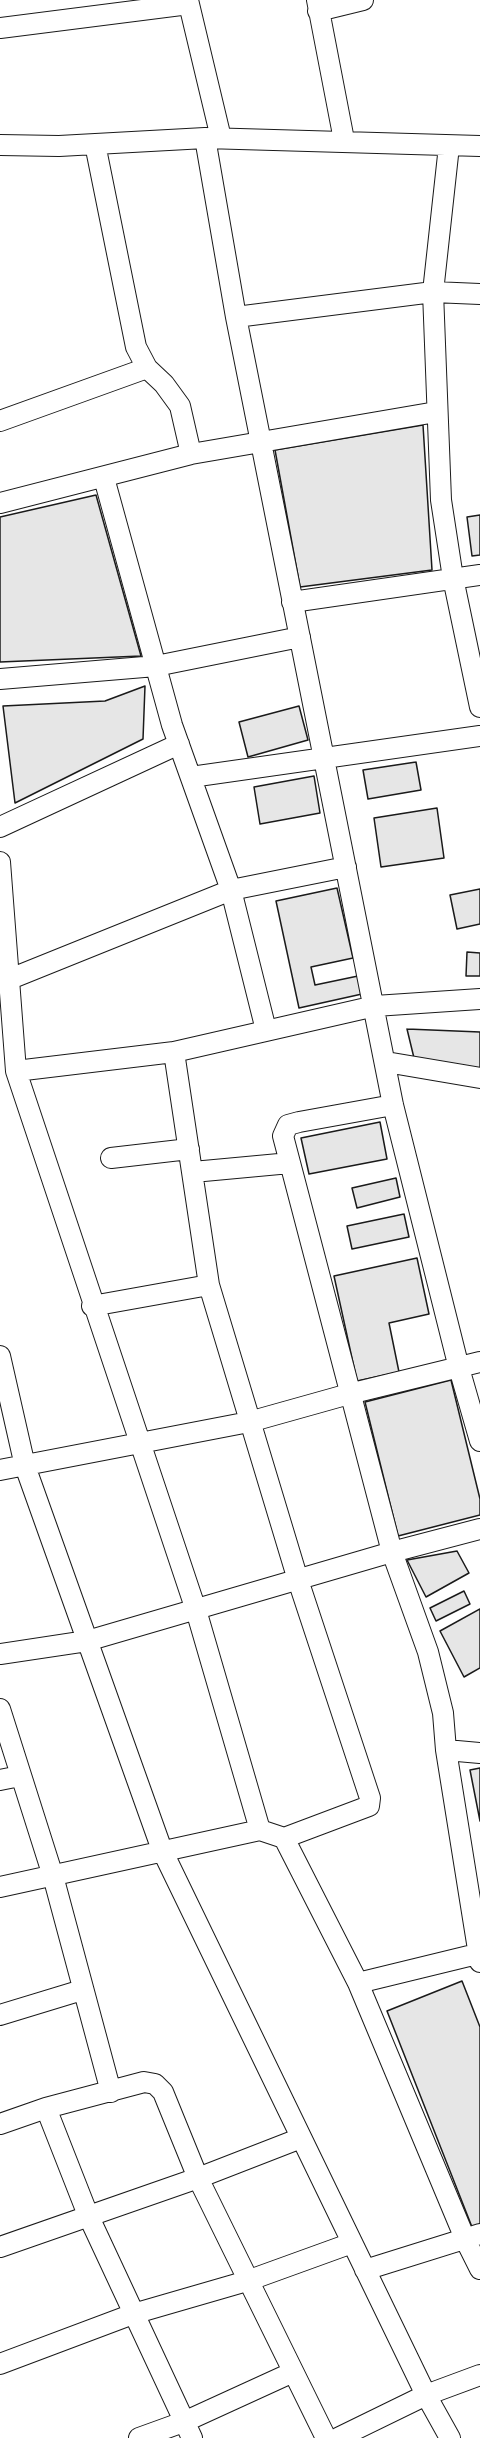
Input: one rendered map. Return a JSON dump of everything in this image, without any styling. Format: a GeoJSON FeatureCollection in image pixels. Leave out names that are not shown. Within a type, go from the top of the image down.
{"type":"FeatureCollection","features":[{"type":"Feature","properties":{"kind":"street"},"geometry":{"type":"LineString","coordinates":[[344,140],[318,6],[363,0]]}},
{"type":"Feature","properties":{"kind":"street"},"geometry":{"type":"LineString","coordinates":[[0,28],[188,2],[213,138],[236,317],[393,1105],[459,1368],[480,1441]]}},
{"type":"Feature","properties":{"kind":"street"},"geometry":{"type":"LineString","coordinates":[[0,146],[213,138],[344,140],[480,146]]}},
{"type":"Feature","properties":{"kind":"street"},"geometry":{"type":"LineString","coordinates":[[95,144],[136,347],[147,368],[164,384],[180,406],[191,454]]}},
{"type":"Feature","properties":{"kind":"street"},"geometry":{"type":"LineString","coordinates":[[449,146],[433,292],[436,412],[441,500],[453,578],[480,707]]}},
{"type":"Feature","properties":{"kind":"street"},"geometry":{"type":"LineString","coordinates":[[236,317],[433,292],[480,294]]}},
{"type":"Feature","properties":{"kind":"street"},"geometry":{"type":"LineString","coordinates":[[0,422],[147,368]]}},
{"type":"Feature","properties":{"kind":"street"},"geometry":{"type":"LineString","coordinates":[[0,503],[191,454],[436,412]]}},
{"type":"Feature","properties":{"kind":"street"},"geometry":{"type":"LineString","coordinates":[[104,478],[179,744],[231,890],[266,1029]]}},
{"type":"Feature","properties":{"kind":"street"},"geometry":{"type":"LineString","coordinates":[[292,602],[480,575]]}},
{"type":"Feature","properties":{"kind":"street"},"geometry":{"type":"LineString","coordinates":[[0,680],[156,666],[300,638]]}},
{"type":"Feature","properties":{"kind":"street"},"geometry":{"type":"LineString","coordinates":[[191,777],[480,736]]}},
{"type":"Feature","properties":{"kind":"street"},"geometry":{"type":"LineString","coordinates":[[0,826],[179,744]]}},
{"type":"Feature","properties":{"kind":"street"},"geometry":{"type":"LineString","coordinates":[[0,862],[10,979],[7,1034],[16,1071],[92,1306],[196,1610],[260,1830]]}},
{"type":"Feature","properties":{"kind":"street"},"geometry":{"type":"LineString","coordinates":[[10,979],[231,890],[346,867]]}},
{"type":"Feature","properties":{"kind":"street"},"geometry":{"type":"LineString","coordinates":[[16,1071],[174,1052],[266,1029],[375,1006],[480,999]]}},
{"type":"Feature","properties":{"kind":"street"},"geometry":{"type":"LineString","coordinates":[[0,1887],[260,1830],[284,1838],[369,1806],[370,1798],[298,1580],[210,1285],[174,1052]]}},
{"type":"Feature","properties":{"kind":"street"},"geometry":{"type":"LineString","coordinates":[[386,1062],[480,1078]]}},
{"type":"Feature","properties":{"kind":"street"},"geometry":{"type":"LineString","coordinates":[[358,1983],[479,1958],[446,1750],[444,1713],[428,1652],[392,1551],[283,1136],[288,1125],[393,1105]]}},
{"type":"Feature","properties":{"kind":"street"},"geometry":{"type":"LineString","coordinates":[[111,1158],[189,1149]]}},
{"type":"Feature","properties":{"kind":"street"},"geometry":{"type":"LineString","coordinates":[[193,1172],[290,1163]]}},
{"type":"Feature","properties":{"kind":"street"},"geometry":{"type":"LineString","coordinates":[[92,1306],[210,1285]]}},
{"type":"Feature","properties":{"kind":"street"},"geometry":{"type":"LineString","coordinates":[[0,1356],[25,1466],[162,1850],[426,2395],[450,2438]]}},
{"type":"Feature","properties":{"kind":"street"},"geometry":{"type":"LineString","coordinates":[[0,1470],[249,1422],[349,1394],[480,1362]]}},
{"type":"Feature","properties":{"kind":"street"},"geometry":{"type":"LineString","coordinates":[[0,1654],[87,1641],[392,1551],[480,1529]]}},
{"type":"Feature","properties":{"kind":"street"},"geometry":{"type":"LineString","coordinates":[[0,1709],[53,1876],[111,2092]]}},
{"type":"Feature","properties":{"kind":"street"},"geometry":{"type":"LineString","coordinates":[[446,1750],[480,1753]]}},
{"type":"Feature","properties":{"kind":"street"},"geometry":{"type":"LineString","coordinates":[[0,1780],[20,1776]]}},
{"type":"Feature","properties":{"kind":"street"},"geometry":{"type":"LineString","coordinates":[[284,1838],[358,1983],[473,2238],[480,2269]]}},
{"type":"Feature","properties":{"kind":"street"},"geometry":{"type":"LineString","coordinates":[[0,2015],[82,1990]]}},
{"type":"Feature","properties":{"kind":"street"},"geometry":{"type":"LineString","coordinates":[[0,2124],[46,2108],[144,2082],[155,2084],[163,2092],[198,2178],[291,2373],[326,2438]]}},
{"type":"Feature","properties":{"kind":"street"},"geometry":{"type":"LineString","coordinates":[[46,2108],[88,2215],[189,2430]]}},
{"type":"Feature","properties":{"kind":"street"},"geometry":{"type":"LineString","coordinates":[[0,2247],[198,2178],[301,2138]]}},
{"type":"Feature","properties":{"kind":"street"},"geometry":{"type":"LineString","coordinates":[[365,2270],[473,2238]]}},
{"type":"Feature","properties":{"kind":"street"},"geometry":{"type":"LineString","coordinates":[[0,2364],[133,2314],[247,2280],[352,2243]]}},
{"type":"Feature","properties":{"kind":"street"},"geometry":{"type":"LineString","coordinates":[[139,2438],[189,2430],[291,2373]]}},
{"type":"Feature","properties":{"kind":"street"},"geometry":{"type":"LineString","coordinates":[[338,2438],[426,2395],[480,2375]]}},
{"type":"Feature","properties":{"kind":"building"},"geometry":{"type":"Polygon","coordinates":[[[423,425],[432,570],[300,587],[275,450],[423,425]]]}},
{"type":"Feature","properties":{"kind":"building"},"geometry":{"type":"Polygon","coordinates":[[[96,495],[141,656],[0,662],[0,517],[96,495]]]}},
{"type":"Feature","properties":{"kind":"building"},"geometry":{"type":"Polygon","coordinates":[[[480,515],[480,555],[472,556],[467,517],[480,515]]]}},
{"type":"Feature","properties":{"kind":"building"},"geometry":{"type":"Polygon","coordinates":[[[145,686],[143,739],[15,803],[3,706],[105,701],[145,686]]]}},
{"type":"Feature","properties":{"kind":"building"},"geometry":{"type":"Polygon","coordinates":[[[299,706],[308,740],[248,757],[239,722],[299,706]]]}},
{"type":"Feature","properties":{"kind":"building"},"geometry":{"type":"Polygon","coordinates":[[[416,762],[421,790],[368,799],[363,770],[416,762]]]}},
{"type":"Feature","properties":{"kind":"building"},"geometry":{"type":"Polygon","coordinates":[[[314,776],[320,813],[260,824],[254,787],[314,776]]]}},
{"type":"Feature","properties":{"kind":"building"},"geometry":{"type":"Polygon","coordinates":[[[437,808],[444,858],[381,867],[374,818],[437,808]]]}},
{"type":"Feature","properties":{"kind":"building"},"geometry":{"type":"Polygon","coordinates":[[[337,888],[353,958],[311,967],[315,985],[358,976],[362,994],[299,1008],[276,901],[337,888]]]}},
{"type":"Feature","properties":{"kind":"building"},"geometry":{"type":"Polygon","coordinates":[[[480,889],[480,924],[457,929],[450,895],[480,889]]]}},
{"type":"Feature","properties":{"kind":"building"},"geometry":{"type":"Polygon","coordinates":[[[467,952],[480,953],[480,976],[466,976],[467,952]]]}},
{"type":"Feature","properties":{"kind":"building"},"geometry":{"type":"Polygon","coordinates":[[[407,1029],[480,1032],[480,1069],[414,1058],[407,1029]]]}},
{"type":"Feature","properties":{"kind":"building"},"geometry":{"type":"Polygon","coordinates":[[[380,1122],[387,1159],[309,1174],[301,1138],[380,1122]]]}},
{"type":"Feature","properties":{"kind":"building"},"geometry":{"type":"Polygon","coordinates":[[[396,1178],[400,1197],[357,1208],[352,1188],[396,1178]]]}},
{"type":"Feature","properties":{"kind":"building"},"geometry":{"type":"Polygon","coordinates":[[[404,1214],[409,1237],[352,1249],[347,1226],[404,1214]]]}},
{"type":"Feature","properties":{"kind":"building"},"geometry":{"type":"Polygon","coordinates":[[[417,1258],[429,1314],[389,1323],[399,1372],[357,1381],[334,1276],[417,1258]]]}},
{"type":"Feature","properties":{"kind":"building"},"geometry":{"type":"Polygon","coordinates":[[[451,1380],[480,1499],[480,1515],[398,1536],[365,1402],[451,1380]]]}},
{"type":"Feature","properties":{"kind":"building"},"geometry":{"type":"Polygon","coordinates":[[[457,1551],[469,1573],[426,1597],[407,1560],[457,1551]]]}},
{"type":"Feature","properties":{"kind":"building"},"geometry":{"type":"Polygon","coordinates":[[[464,1591],[470,1604],[436,1621],[430,1608],[464,1591]]]}},
{"type":"Feature","properties":{"kind":"building"},"geometry":{"type":"Polygon","coordinates":[[[480,1609],[480,1668],[464,1677],[440,1631],[480,1609]]]}},
{"type":"Feature","properties":{"kind":"building"},"geometry":{"type":"Polygon","coordinates":[[[480,1768],[480,1821],[470,1770],[480,1768]]]}},
{"type":"Feature","properties":{"kind":"building"},"geometry":{"type":"Polygon","coordinates":[[[462,1981],[480,2027],[480,2224],[472,2227],[387,2011],[462,1981]]]}}]}
